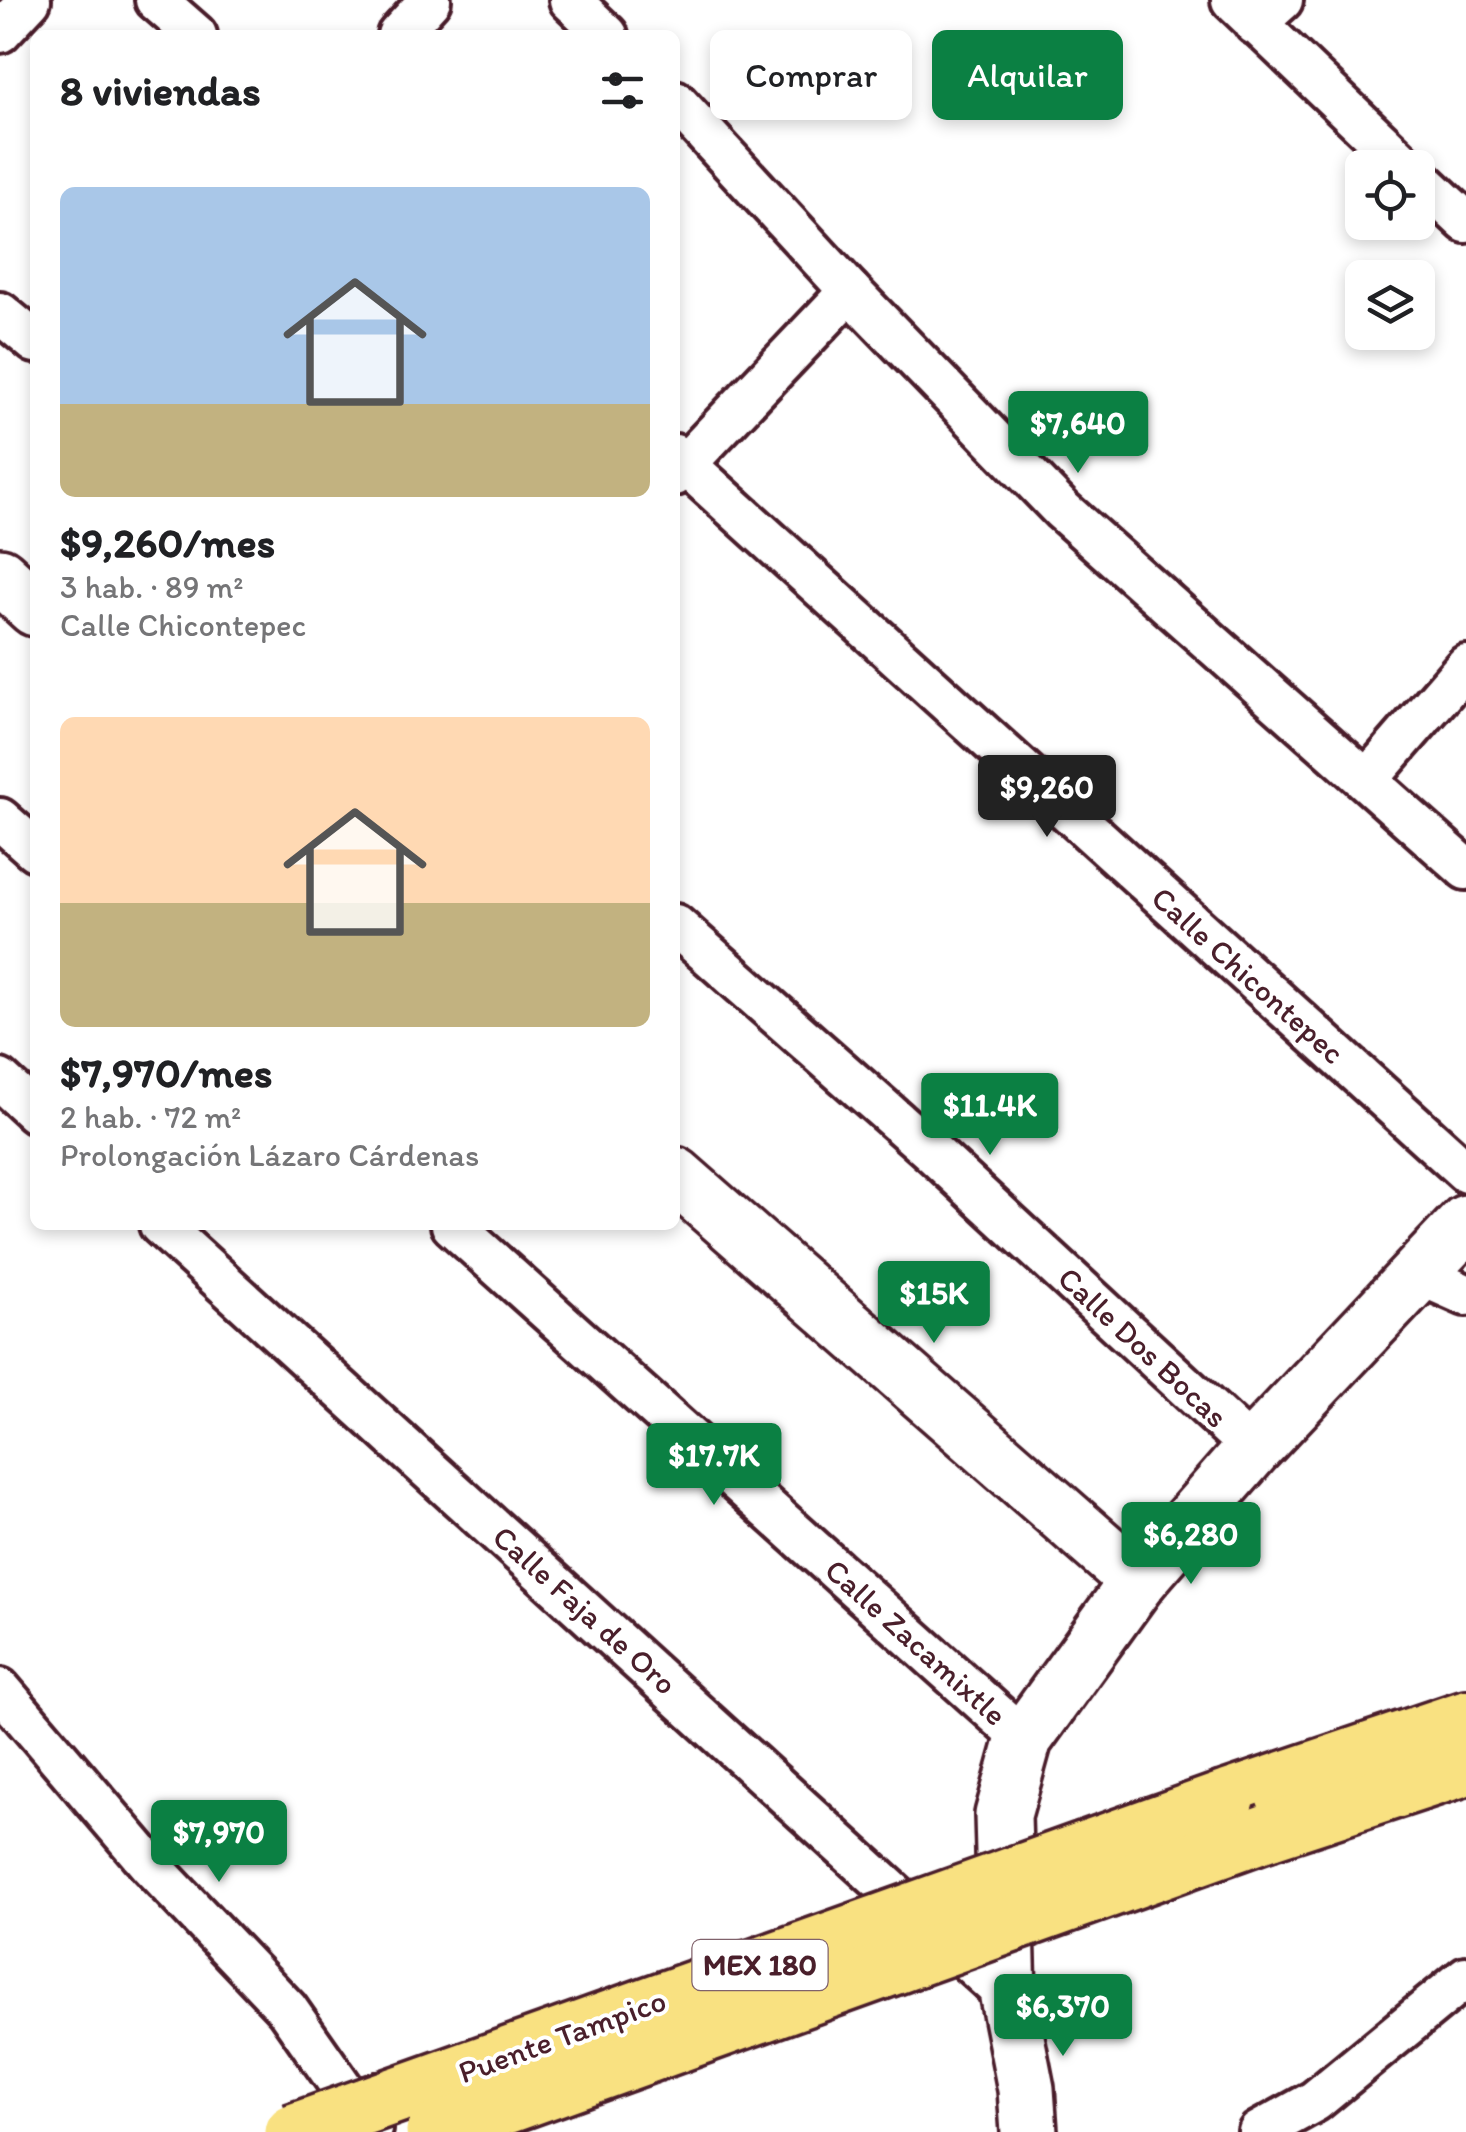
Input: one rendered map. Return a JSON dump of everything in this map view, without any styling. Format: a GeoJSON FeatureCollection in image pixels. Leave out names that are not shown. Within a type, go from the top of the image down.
{"type":"FeatureCollection","features":[{"type":"Feature","properties":{"kind":"highway","name":"MEX 180"},"geometry":{"type":"LineString","coordinates":[[1247,1815],[1466,1718]]}},
{"type":"Feature","properties":{"kind":"highway","name":"MEX 180"},"geometry":{"type":"LineString","coordinates":[[1247,1815],[1466,1767]]}},
{"type":"Feature","properties":{"kind":"highway","name":"Puente Tampico"},"geometry":{"type":"LineString","coordinates":[[293,2132],[1247,1815]]}},
{"type":"Feature","properties":{"kind":"highway","name":"Puente Tampico"},"geometry":{"type":"LineString","coordinates":[[434,2132],[1247,1815]]}},
{"type":"Feature","properties":{"kind":"main road"},"geometry":{"type":"LineString","coordinates":[[0,576],[30,603]]}},
{"type":"Feature","properties":{"kind":"main road"},"geometry":{"type":"LineString","coordinates":[[680,1179],[1138,1581]]}},
{"type":"Feature","properties":{"kind":"main road"},"geometry":{"type":"LineString","coordinates":[[1028,2132],[1026,2089],[1008,1997],[1003,1815],[1024,1739],[1138,1581],[1252,1449],[1443,1285],[1466,1223]]}},
{"type":"Feature","properties":{"kind":"street"},"geometry":{"type":"LineString","coordinates":[[0,32],[30,0]]}},
{"type":"Feature","properties":{"kind":"street"},"geometry":{"type":"LineString","coordinates":[[156,0],[190,30]]}},
{"type":"Feature","properties":{"kind":"street"},"geometry":{"type":"LineString","coordinates":[[403,30],[430,0]]}},
{"type":"Feature","properties":{"kind":"street"},"geometry":{"type":"LineString","coordinates":[[570,0],[602,30]]}},
{"type":"Feature","properties":{"kind":"street"},"geometry":{"type":"LineString","coordinates":[[1256,8],[1391,150]]}},
{"type":"Feature","properties":{"kind":"street"},"geometry":{"type":"LineString","coordinates":[[680,106],[850,291],[1062,510],[1466,869]]}},
{"type":"Feature","properties":{"kind":"street"},"geometry":{"type":"LineString","coordinates":[[1435,192],[1466,222]]}},
{"type":"Feature","properties":{"kind":"street"},"geometry":{"type":"LineString","coordinates":[[680,464],[850,291]]}},
{"type":"Feature","properties":{"kind":"street"},"geometry":{"type":"LineString","coordinates":[[0,313],[30,338]]}},
{"type":"Feature","properties":{"kind":"street","name":"Calle Chicontepec"},"geometry":{"type":"LineString","coordinates":[[680,466],[1466,1172]]}},
{"type":"Feature","properties":{"kind":"street"},"geometry":{"type":"LineString","coordinates":[[1367,780],[1466,666]]}},
{"type":"Feature","properties":{"kind":"street"},"geometry":{"type":"LineString","coordinates":[[0,819],[30,846]]}},
{"type":"Feature","properties":{"kind":"street","name":"Calle Dos Bocas"},"geometry":{"type":"LineString","coordinates":[[680,929],[930,1151],[1252,1449]]}},
{"type":"Feature","properties":{"kind":"street"},"geometry":{"type":"LineString","coordinates":[[0,1080],[30,1107]]}},
{"type":"Feature","properties":{"kind":"street","name":"Calle Faja de Oro"},"geometry":{"type":"LineString","coordinates":[[165,1230],[1008,1997]]}},
{"type":"Feature","properties":{"kind":"street","name":"Calle Zacamixtle"},"geometry":{"type":"LineString","coordinates":[[458,1230],[1024,1739]]}},
{"type":"Feature","properties":{"kind":"street"},"geometry":{"type":"LineString","coordinates":[[0,1689],[151,1866],[287,2009],[373,2132]]}},
{"type":"Feature","properties":{"kind":"street"},"geometry":{"type":"LineString","coordinates":[[1259,2132],[1315,2101],[1466,1977]]}}]}
